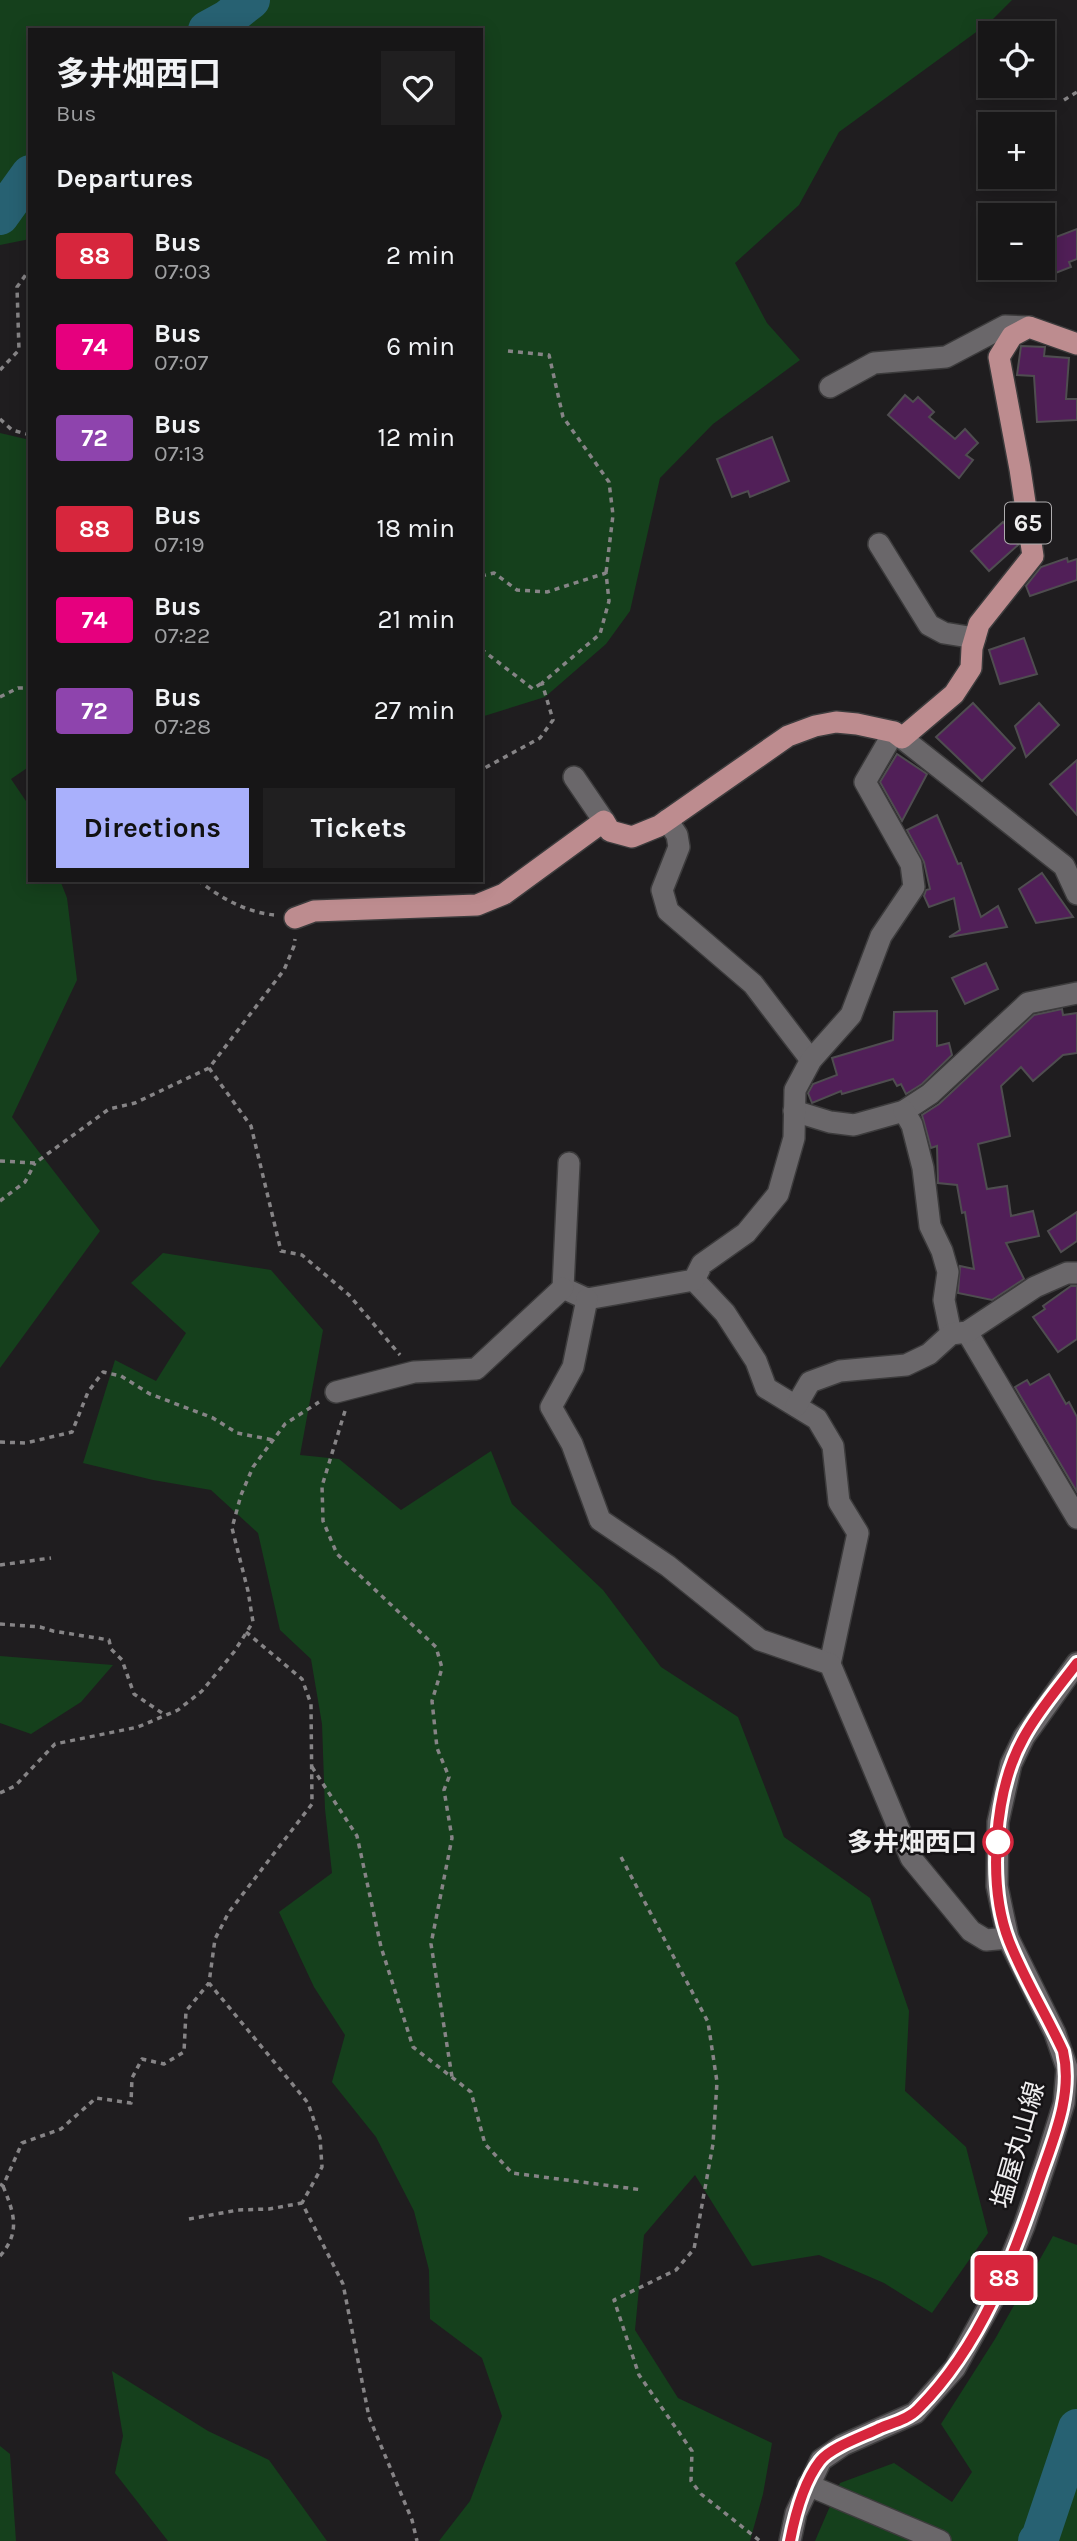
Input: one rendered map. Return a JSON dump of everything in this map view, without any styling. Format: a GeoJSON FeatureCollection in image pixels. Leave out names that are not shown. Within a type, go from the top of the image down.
{"type":"FeatureCollection","features":[{"type":"Feature","properties":{"kind":"main road"},"geometry":{"type":"LineString","coordinates":[[1029,327],[1077,344]]}},
{"type":"Feature","properties":{"kind":"main road","name":"65"},"geometry":{"type":"LineString","coordinates":[[898,735],[954,694],[971,668],[979,624],[1033,556],[999,357],[1012,336],[1029,327]]}},
{"type":"Feature","properties":{"kind":"main road"},"geometry":{"type":"LineString","coordinates":[[295,918],[314,911],[477,905],[504,894],[604,821],[610,831],[632,837],[659,826],[788,736],[836,722],[857,724],[898,735]]}},
{"type":"Feature","properties":{"kind":"street"},"geometry":{"type":"LineString","coordinates":[[830,387],[874,363],[946,357],[1005,326],[1029,327]]}},
{"type":"Feature","properties":{"kind":"street"},"geometry":{"type":"LineString","coordinates":[[878,544],[929,625],[944,633],[975,638]]}},
{"type":"Feature","properties":{"kind":"street"},"geometry":{"type":"LineString","coordinates":[[694,1280],[702,1264],[746,1233],[778,1194],[794,1138],[795,1090],[811,1060],[851,1015],[881,936],[914,887],[911,864],[865,782],[898,735],[1064,866],[1077,894]]}},
{"type":"Feature","properties":{"kind":"street"},"geometry":{"type":"LineString","coordinates":[[574,777],[604,821]]}},
{"type":"Feature","properties":{"kind":"street"},"geometry":{"type":"LineString","coordinates":[[667,820],[677,835],[679,847],[662,890],[668,911],[753,984],[811,1060]]}},
{"type":"Feature","properties":{"kind":"street"},"geometry":{"type":"LineString","coordinates":[[794,1111],[830,1122],[854,1125],[904,1111],[930,1094],[1028,1003],[1077,993]]}},
{"type":"Feature","properties":{"kind":"street"},"geometry":{"type":"LineString","coordinates":[[904,1111],[912,1125],[923,1168],[930,1226],[948,1272],[944,1300],[959,1333],[1077,1518]]}},
{"type":"Feature","properties":{"kind":"street"},"geometry":{"type":"LineString","coordinates":[[344,1390],[414,1372],[476,1368],[564,1288],[569,1163]]}},
{"type":"Feature","properties":{"kind":"street"},"geometry":{"type":"LineString","coordinates":[[796,1406],[810,1382],[840,1371],[906,1365],[929,1354],[1035,1287],[1067,1273],[1077,1273]]}},
{"type":"Feature","properties":{"kind":"street"},"geometry":{"type":"LineString","coordinates":[[564,1288],[587,1299],[694,1280]]}},
{"type":"Feature","properties":{"kind":"street"},"geometry":{"type":"LineString","coordinates":[[694,1280],[724,1313],[756,1361],[766,1388],[817,1419],[833,1446],[839,1502],[859,1534],[830,1664],[911,1858],[971,1931],[986,1940],[1008,1938]]}},
{"type":"Feature","properties":{"kind":"street"},"geometry":{"type":"LineString","coordinates":[[587,1299],[573,1367],[551,1407],[572,1444],[600,1520],[668,1566],[760,1640],[830,1664]]}},
{"type":"Feature","properties":{"kind":"street","name":"塩屋丸山線"},"geometry":{"type":"LineString","coordinates":[[790,2541],[796,2513],[821,2460],[843,2445],[915,2413],[954,2368],[999,2290],[1024,2226],[1064,2103],[1067,2068],[1059,2042],[1008,1938],[997,1886],[998,1822],[1012,1764],[1024,1737],[1077,1663]]}},
{"type":"Feature","properties":{"kind":"street"},"geometry":{"type":"LineString","coordinates":[[808,2485],[940,2541]]}},
{"type":"Feature","properties":{"kind":"path"},"geometry":{"type":"LineString","coordinates":[[1064,100],[1077,92]]}},
{"type":"Feature","properties":{"kind":"path"},"geometry":{"type":"LineString","coordinates":[[0,370],[19,349],[17,287],[28,272]]}},
{"type":"Feature","properties":{"kind":"path"},"geometry":{"type":"LineString","coordinates":[[483,651],[534,689],[600,634],[609,600],[606,573],[612,515],[609,482],[563,417],[549,355],[508,351]]}},
{"type":"Feature","properties":{"kind":"path"},"geometry":{"type":"LineString","coordinates":[[0,419],[12,430],[28,434]]}},
{"type":"Feature","properties":{"kind":"path"},"geometry":{"type":"LineString","coordinates":[[483,576],[494,573],[517,590],[547,592],[606,573]]}},
{"type":"Feature","properties":{"kind":"path"},"geometry":{"type":"LineString","coordinates":[[483,769],[540,738],[554,720],[542,683]]}},
{"type":"Feature","properties":{"kind":"path"},"geometry":{"type":"LineString","coordinates":[[0,697],[18,688],[28,688]]}},
{"type":"Feature","properties":{"kind":"path"},"geometry":{"type":"LineString","coordinates":[[0,1200],[25,1182],[34,1163],[109,1109],[135,1103],[209,1068],[284,970],[294,947],[295,918],[259,914],[215,894],[200,882]]}},
{"type":"Feature","properties":{"kind":"path"},"geometry":{"type":"LineString","coordinates":[[209,1068],[251,1126],[281,1251],[302,1255],[349,1295],[414,1372]]}},
{"type":"Feature","properties":{"kind":"path"},"geometry":{"type":"LineString","coordinates":[[0,1161],[34,1163]]}},
{"type":"Feature","properties":{"kind":"path"},"geometry":{"type":"LineString","coordinates":[[0,1442],[26,1443],[72,1432],[88,1392],[103,1372],[121,1376],[150,1394],[213,1418],[237,1433],[273,1440]]}},
{"type":"Feature","properties":{"kind":"path"},"geometry":{"type":"LineString","coordinates":[[0,1793],[15,1786],[55,1744],[138,1727],[178,1710],[202,1691],[234,1652],[253,1622],[232,1528],[253,1467],[285,1424],[344,1390]]}},
{"type":"Feature","properties":{"kind":"path"},"geometry":{"type":"LineString","coordinates":[[344,1390],[322,1486],[323,1521],[337,1554],[436,1647],[442,1668],[432,1701],[437,1748],[449,1777],[444,1790],[452,1838],[431,1944],[452,2077]]}},
{"type":"Feature","properties":{"kind":"path"},"geometry":{"type":"LineString","coordinates":[[0,1565],[51,1558]]}},
{"type":"Feature","properties":{"kind":"path"},"geometry":{"type":"LineString","coordinates":[[0,1624],[40,1627],[109,1640],[111,1649],[122,1660],[134,1694],[165,1715]]}},
{"type":"Feature","properties":{"kind":"path"},"geometry":{"type":"LineString","coordinates":[[0,2256],[11,2243],[13,2213],[1,2185],[22,2143],[61,2129],[96,2098],[131,2103],[132,2078],[142,2059],[164,2064],[184,2052],[186,2011],[209,1983],[215,1939],[229,1912],[312,1804],[311,1704],[302,1679],[246,1632]]}},
{"type":"Feature","properties":{"kind":"path"},"geometry":{"type":"LineString","coordinates":[[311,1765],[357,1836],[381,1947],[413,2047],[471,2092],[485,2144],[512,2173],[643,2190]]}},
{"type":"Feature","properties":{"kind":"path"},"geometry":{"type":"LineString","coordinates":[[621,1857],[708,2022],[717,2082],[713,2144],[694,2249],[676,2270],[614,2300],[639,2375],[692,2451],[691,2481],[701,2494],[760,2541]]}},
{"type":"Feature","properties":{"kind":"path"},"geometry":{"type":"LineString","coordinates":[[209,1983],[308,2103],[320,2138],[322,2167],[302,2203]]}},
{"type":"Feature","properties":{"kind":"path"},"geometry":{"type":"LineString","coordinates":[[189,2219],[302,2203]]}},
{"type":"Feature","properties":{"kind":"path"},"geometry":{"type":"LineString","coordinates":[[302,2203],[343,2284],[369,2417],[412,2520],[417,2541]]}},
{"type":"Feature","properties":{"kind":"green space"},"geometry":{"type":"Polygon","coordinates":[[[0,0],[1012,0],[991,21],[978,21],[978,31],[839,132],[799,205],[735,263],[767,323],[800,360],[713,424],[660,478],[630,611],[606,644],[545,697],[483,716],[483,28],[28,28],[28,239],[0,245],[0,0]]]}},
{"type":"Feature","properties":{"kind":"green space"},"geometry":{"type":"Polygon","coordinates":[[[0,433],[28,440],[28,767],[11,779],[28,804],[28,882],[61,882],[67,898],[77,980],[12,1117],[100,1231],[0,1368],[0,433]]]}},
{"type":"Feature","properties":{"kind":"green space"},"geometry":{"type":"Polygon","coordinates":[[[163,1253],[271,1270],[323,1330],[300,1455],[339,1459],[401,1510],[491,1451],[512,1504],[603,1590],[661,1667],[738,1717],[784,1837],[870,1898],[909,2011],[905,2091],[966,2147],[988,2233],[932,2313],[884,2283],[819,2255],[752,2266],[695,2175],[644,2235],[635,2330],[678,2398],[772,2443],[763,2494],[750,2541],[439,2541],[470,2501],[502,2416],[482,2358],[430,2319],[429,2270],[414,2211],[376,2137],[332,2082],[345,2035],[314,1987],[279,1912],[332,1873],[325,1809],[322,1724],[311,1659],[280,1630],[258,1533],[211,1490],[153,1480],[83,1463],[115,1360],[156,1381],[186,1333],[131,1283],[163,1253]]]}},
{"type":"Feature","properties":{"kind":"green space"},"geometry":{"type":"Polygon","coordinates":[[[0,1656],[113,1665],[81,1702],[31,1734],[0,1723],[0,1656]]]}},
{"type":"Feature","properties":{"kind":"green space"},"geometry":{"type":"Polygon","coordinates":[[[1053,2236],[1077,2245],[1077,2541],[815,2541],[840,2483],[894,2463],[952,2502],[972,2472],[941,2424],[995,2339],[1053,2236]]]}},
{"type":"Feature","properties":{"kind":"green space"},"geometry":{"type":"Polygon","coordinates":[[[112,2371],[208,2431],[269,2460],[327,2541],[168,2541],[115,2473],[123,2436],[112,2371]]]}},
{"type":"Feature","properties":{"kind":"green space"},"geometry":{"type":"Polygon","coordinates":[[[0,2446],[10,2454],[16,2541],[0,2541],[0,2446]]]}},
{"type":"Feature","properties":{"kind":"building"},"geometry":{"type":"Polygon","coordinates":[[[1077,229],[1077,259],[1069,262],[1071,267],[1055,273],[1055,237],[1077,229]]]}},
{"type":"Feature","properties":{"kind":"building"},"geometry":{"type":"Polygon","coordinates":[[[1021,346],[1045,347],[1044,356],[1069,358],[1066,399],[1077,399],[1077,420],[1037,422],[1034,376],[1017,375],[1021,346]]]}},
{"type":"Feature","properties":{"kind":"building"},"geometry":{"type":"Polygon","coordinates":[[[905,395],[913,402],[918,397],[934,412],[929,417],[955,439],[965,429],[978,443],[966,455],[973,460],[959,478],[888,415],[905,395]]]}},
{"type":"Feature","properties":{"kind":"building"},"geometry":{"type":"Polygon","coordinates":[[[772,437],[789,481],[750,497],[748,491],[732,497],[717,459],[772,437]]]}},
{"type":"Feature","properties":{"kind":"building"},"geometry":{"type":"Polygon","coordinates":[[[1003,522],[1017,538],[1018,545],[989,571],[971,551],[1003,522]]]}},
{"type":"Feature","properties":{"kind":"building"},"geometry":{"type":"Polygon","coordinates":[[[1067,558],[1068,562],[1077,559],[1077,580],[1030,596],[1026,586],[1041,567],[1067,558]]]}},
{"type":"Feature","properties":{"kind":"building"},"geometry":{"type":"Polygon","coordinates":[[[1024,638],[1037,674],[1000,684],[989,650],[1024,638]]]}},
{"type":"Feature","properties":{"kind":"building"},"geometry":{"type":"Polygon","coordinates":[[[973,703],[1015,748],[982,781],[936,737],[973,703]]]}},
{"type":"Feature","properties":{"kind":"building"},"geometry":{"type":"Polygon","coordinates":[[[1039,703],[1059,725],[1026,757],[1015,726],[1039,703]]]}},
{"type":"Feature","properties":{"kind":"building"},"geometry":{"type":"Polygon","coordinates":[[[897,754],[927,774],[902,821],[880,782],[897,754]]]}},
{"type":"Feature","properties":{"kind":"building"},"geometry":{"type":"Polygon","coordinates":[[[1077,760],[1077,815],[1050,784],[1077,760]]]}},
{"type":"Feature","properties":{"kind":"building"},"geometry":{"type":"Polygon","coordinates":[[[937,815],[958,864],[961,863],[981,917],[998,906],[1007,927],[949,937],[960,930],[954,898],[929,907],[924,896],[926,890],[930,889],[924,862],[907,830],[937,815]]]}},
{"type":"Feature","properties":{"kind":"building"},"geometry":{"type":"Polygon","coordinates":[[[1042,873],[1073,917],[1036,923],[1019,889],[1042,873]]]}},
{"type":"Feature","properties":{"kind":"building"},"geometry":{"type":"Polygon","coordinates":[[[986,963],[998,989],[965,1004],[952,978],[986,963]]]}},
{"type":"Feature","properties":{"kind":"building"},"geometry":{"type":"Polygon","coordinates":[[[1062,1009],[1063,1015],[1077,1013],[1077,1053],[1063,1055],[1033,1081],[1021,1067],[1001,1086],[1010,1136],[978,1144],[987,1189],[1007,1186],[1011,1216],[1033,1211],[1039,1236],[1006,1243],[1024,1279],[992,1300],[958,1293],[960,1266],[974,1269],[965,1212],[962,1213],[957,1185],[938,1183],[937,1146],[931,1148],[922,1115],[939,1104],[1034,1015],[1062,1009]]]}},
{"type":"Feature","properties":{"kind":"building"},"geometry":{"type":"Polygon","coordinates":[[[937,1011],[937,1046],[949,1043],[952,1055],[922,1084],[906,1094],[901,1084],[897,1086],[893,1079],[842,1094],[841,1091],[812,1103],[808,1093],[813,1084],[837,1075],[832,1058],[893,1040],[894,1012],[937,1011]]]}},
{"type":"Feature","properties":{"kind":"building"},"geometry":{"type":"Polygon","coordinates":[[[1077,1212],[1077,1241],[1061,1252],[1048,1231],[1077,1212]]]}},
{"type":"Feature","properties":{"kind":"building"},"geometry":{"type":"Polygon","coordinates":[[[1071,1286],[1077,1286],[1077,1339],[1058,1352],[1033,1317],[1045,1309],[1043,1306],[1071,1286]]]}},
{"type":"Feature","properties":{"kind":"building"},"geometry":{"type":"Polygon","coordinates":[[[1049,1374],[1066,1404],[1069,1402],[1077,1417],[1077,1492],[1015,1387],[1027,1380],[1030,1385],[1049,1374]]]}},
{"type":"Feature","properties":{"kind":"waterway"},"geometry":{"type":"LineString","coordinates":[[211,28],[251,0]]}},
{"type":"Feature","properties":{"kind":"waterway"},"geometry":{"type":"LineString","coordinates":[[0,216],[28,177]]}},
{"type":"Feature","properties":{"kind":"waterway"},"geometry":{"type":"LineString","coordinates":[[1037,2541],[1077,2428]]}},
{"type":"Feature","properties":{"kind":"bus line","name":"88"},"geometry":{"type":"LineString","coordinates":[[790,2541],[796,2513],[821,2460],[843,2445],[915,2413],[954,2368],[999,2290],[1046,2161],[1064,2103],[1067,2068],[1055,2033],[1020,1968],[1008,1938],[997,1886],[998,1822],[1012,1764],[1024,1737],[1077,1663]]}},
{"type":"Feature","properties":{"kind":"place","name":"多井畑西口"},"geometry":{"type":"Point","coordinates":[998,1842]}}]}
